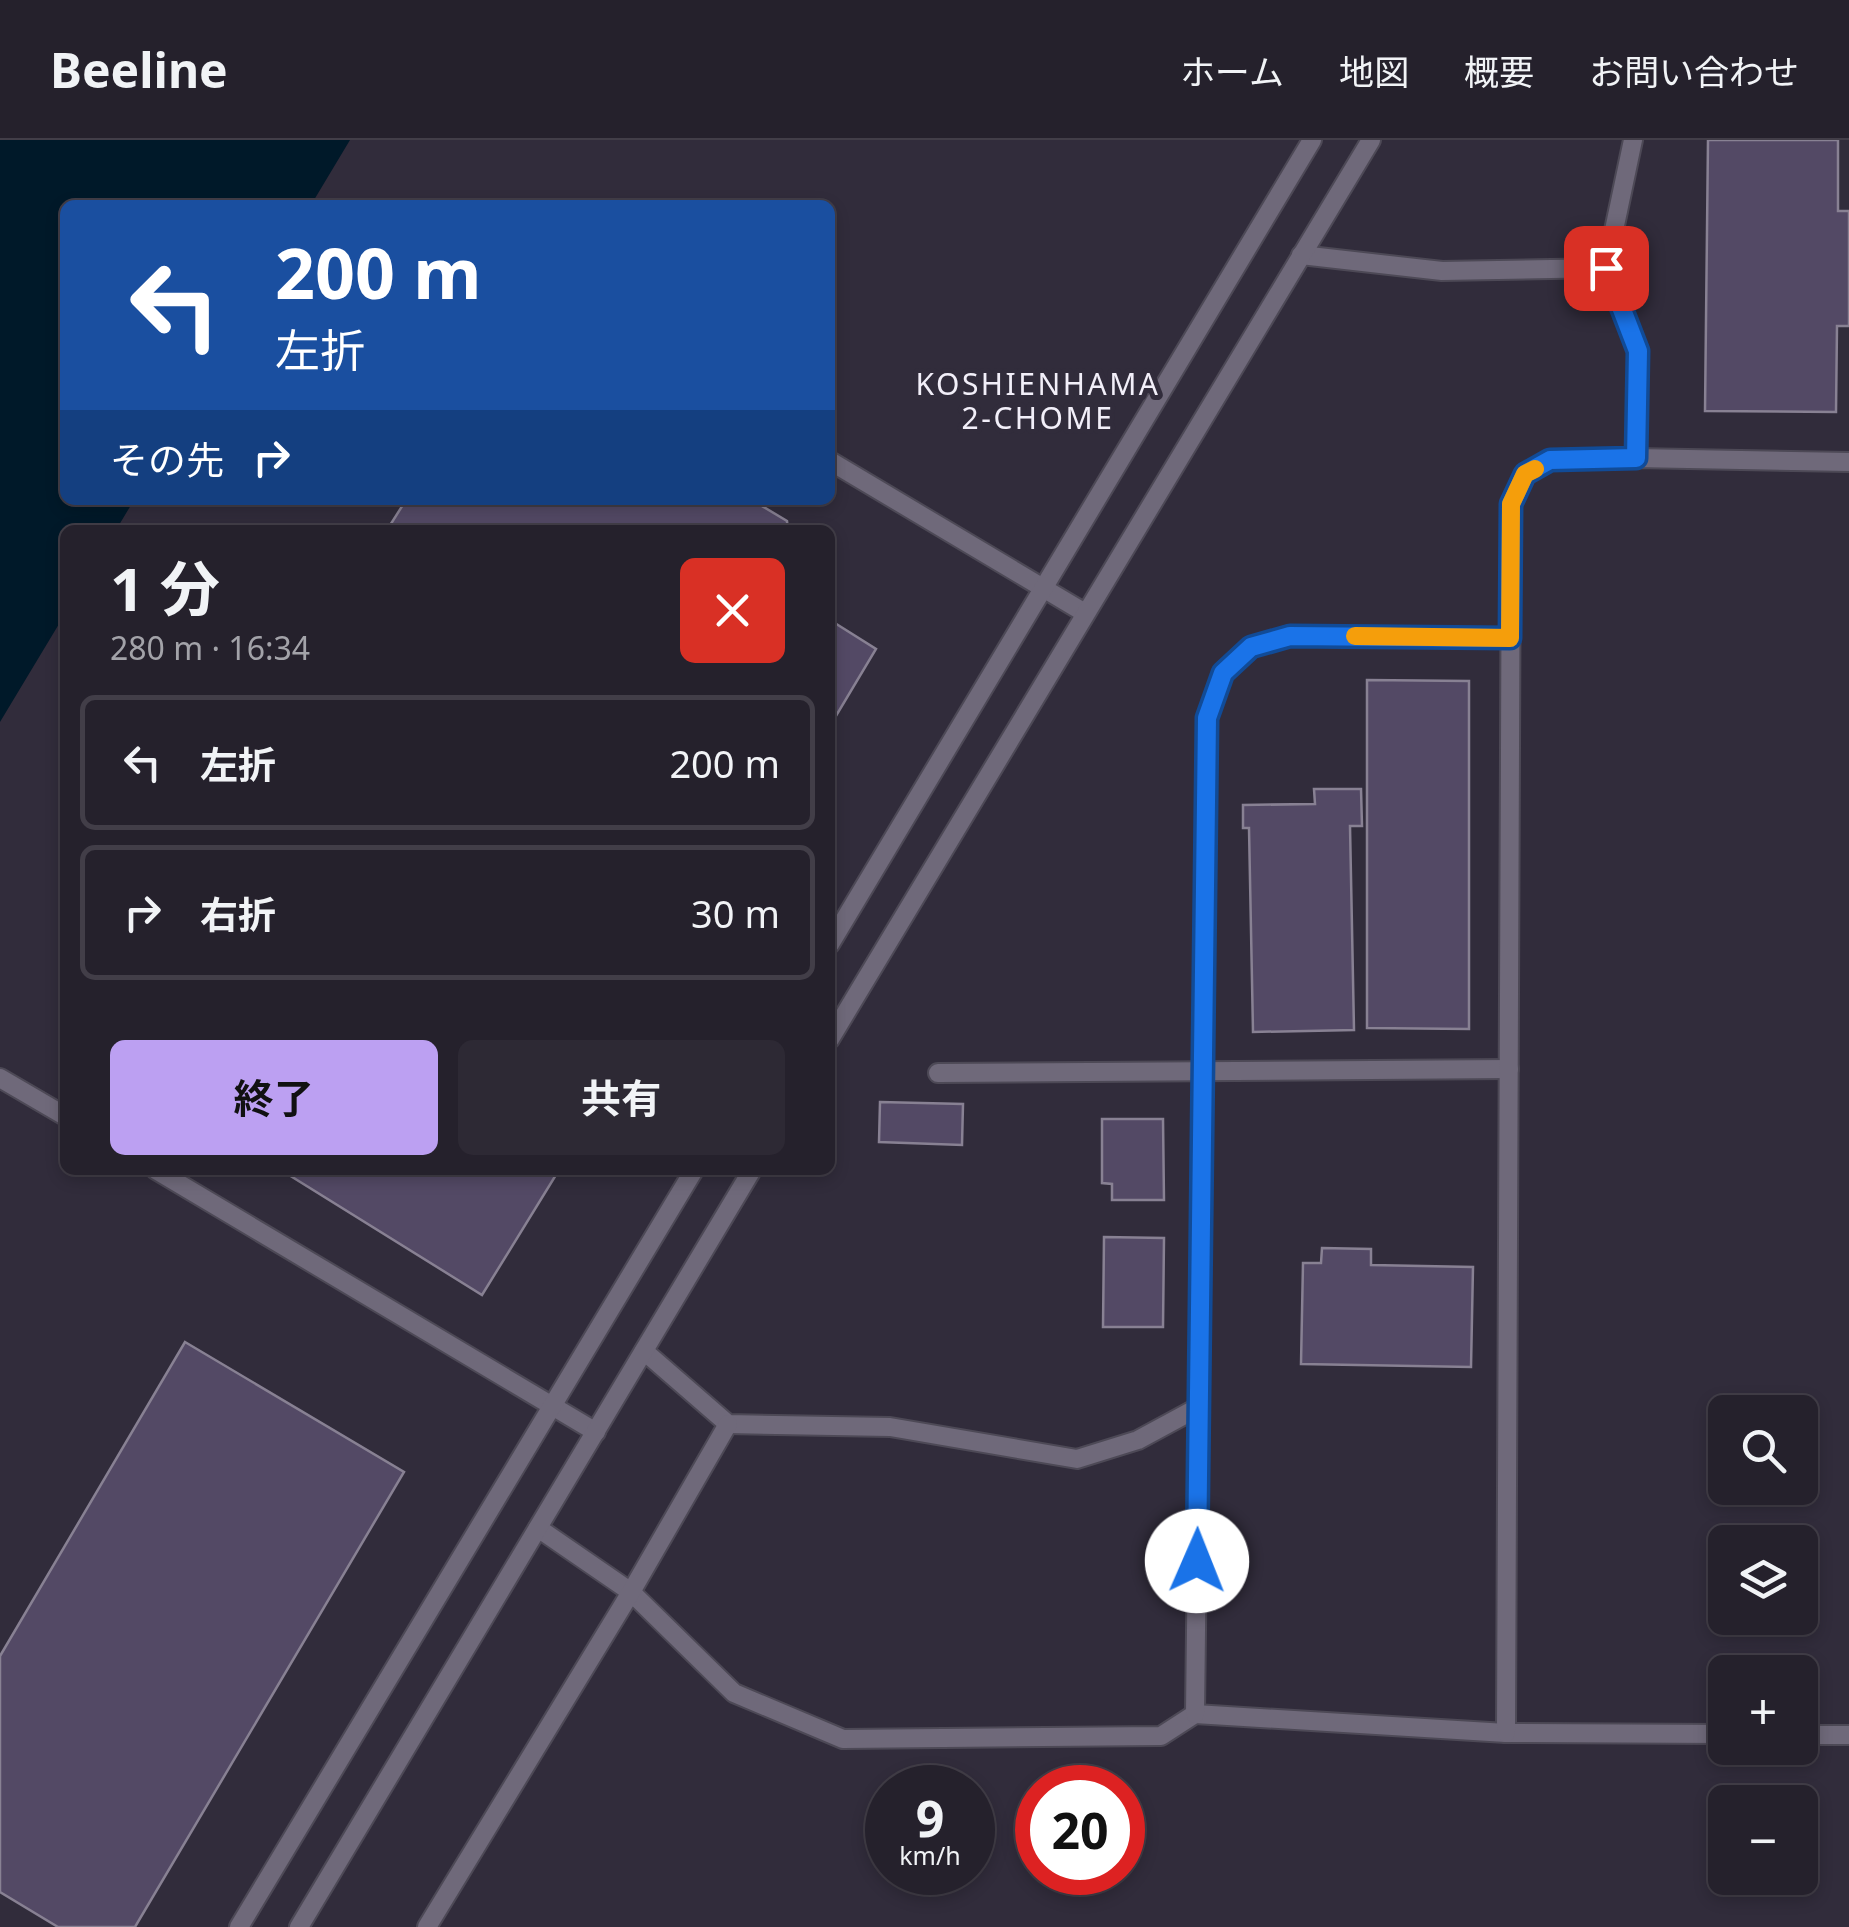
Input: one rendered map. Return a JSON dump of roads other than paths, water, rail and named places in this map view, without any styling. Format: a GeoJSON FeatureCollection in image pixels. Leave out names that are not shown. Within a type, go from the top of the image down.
{"type":"FeatureCollection","features":[{"type":"Feature","properties":{"kind":"lane"},"geometry":{"type":"LineString","coordinates":[[835,936],[1312,140]]}},
{"type":"Feature","properties":{"kind":"lane"},"geometry":{"type":"LineString","coordinates":[[835,1031],[1371,140]]}},
{"type":"Feature","properties":{"kind":"lane"},"geometry":{"type":"LineString","coordinates":[[1633,140],[1606,268],[1638,351],[1636,458]]}},
{"type":"Feature","properties":{"kind":"lane"},"geometry":{"type":"LineString","coordinates":[[1302,255],[1442,271],[1606,268]]}},
{"type":"Feature","properties":{"kind":"lane"},"geometry":{"type":"LineString","coordinates":[[1506,1733],[1511,504],[1525,474],[1550,460],[1849,462]]}},
{"type":"Feature","properties":{"kind":"lane"},"geometry":{"type":"LineString","coordinates":[[835,464],[1085,612]]}},
{"type":"Feature","properties":{"kind":"lane"},"geometry":{"type":"LineString","coordinates":[[1195,1714],[1207,718],[1223,673],[1251,647],[1290,636],[1510,638]]}},
{"type":"Feature","properties":{"kind":"lane"},"geometry":{"type":"LineString","coordinates":[[938,1073],[1509,1069]]}},
{"type":"Feature","properties":{"kind":"lane"},"geometry":{"type":"LineString","coordinates":[[0,1078],[60,1113]]}},
{"type":"Feature","properties":{"kind":"lane"},"geometry":{"type":"LineString","coordinates":[[164,1175],[596,1432]]}},
{"type":"Feature","properties":{"kind":"lane"},"geometry":{"type":"LineString","coordinates":[[239,1927],[691,1175]]}},
{"type":"Feature","properties":{"kind":"lane"},"geometry":{"type":"LineString","coordinates":[[299,1927],[749,1175]]}},
{"type":"Feature","properties":{"kind":"lane"},"geometry":{"type":"LineString","coordinates":[[644,1351],[728,1424],[890,1427],[1077,1460],[1138,1440],[1199,1407]]}},
{"type":"Feature","properties":{"kind":"lane"},"geometry":{"type":"LineString","coordinates":[[427,1927],[631,1592],[728,1424]]}},
{"type":"Feature","properties":{"kind":"lane"},"geometry":{"type":"LineString","coordinates":[[538,1528],[631,1592],[734,1693],[843,1740],[1161,1736],[1195,1714],[1506,1733],[1708,1734]]}},
{"type":"Feature","properties":{"kind":"lane"},"geometry":{"type":"LineString","coordinates":[[1818,1734],[1849,1735]]}},
{"type":"Feature","properties":{"kind":"water"},"geometry":{"type":"Polygon","coordinates":[[[0,140],[350,140],[314,200],[60,200],[60,505],[131,505],[119,525],[60,525],[60,622],[0,722],[0,140]]]}},
{"type":"Feature","properties":{"kind":"district","name":"KOSHIENHAMA 2-CHOME"},"geometry":{"type":"Point","coordinates":[1038,400]}}]}
